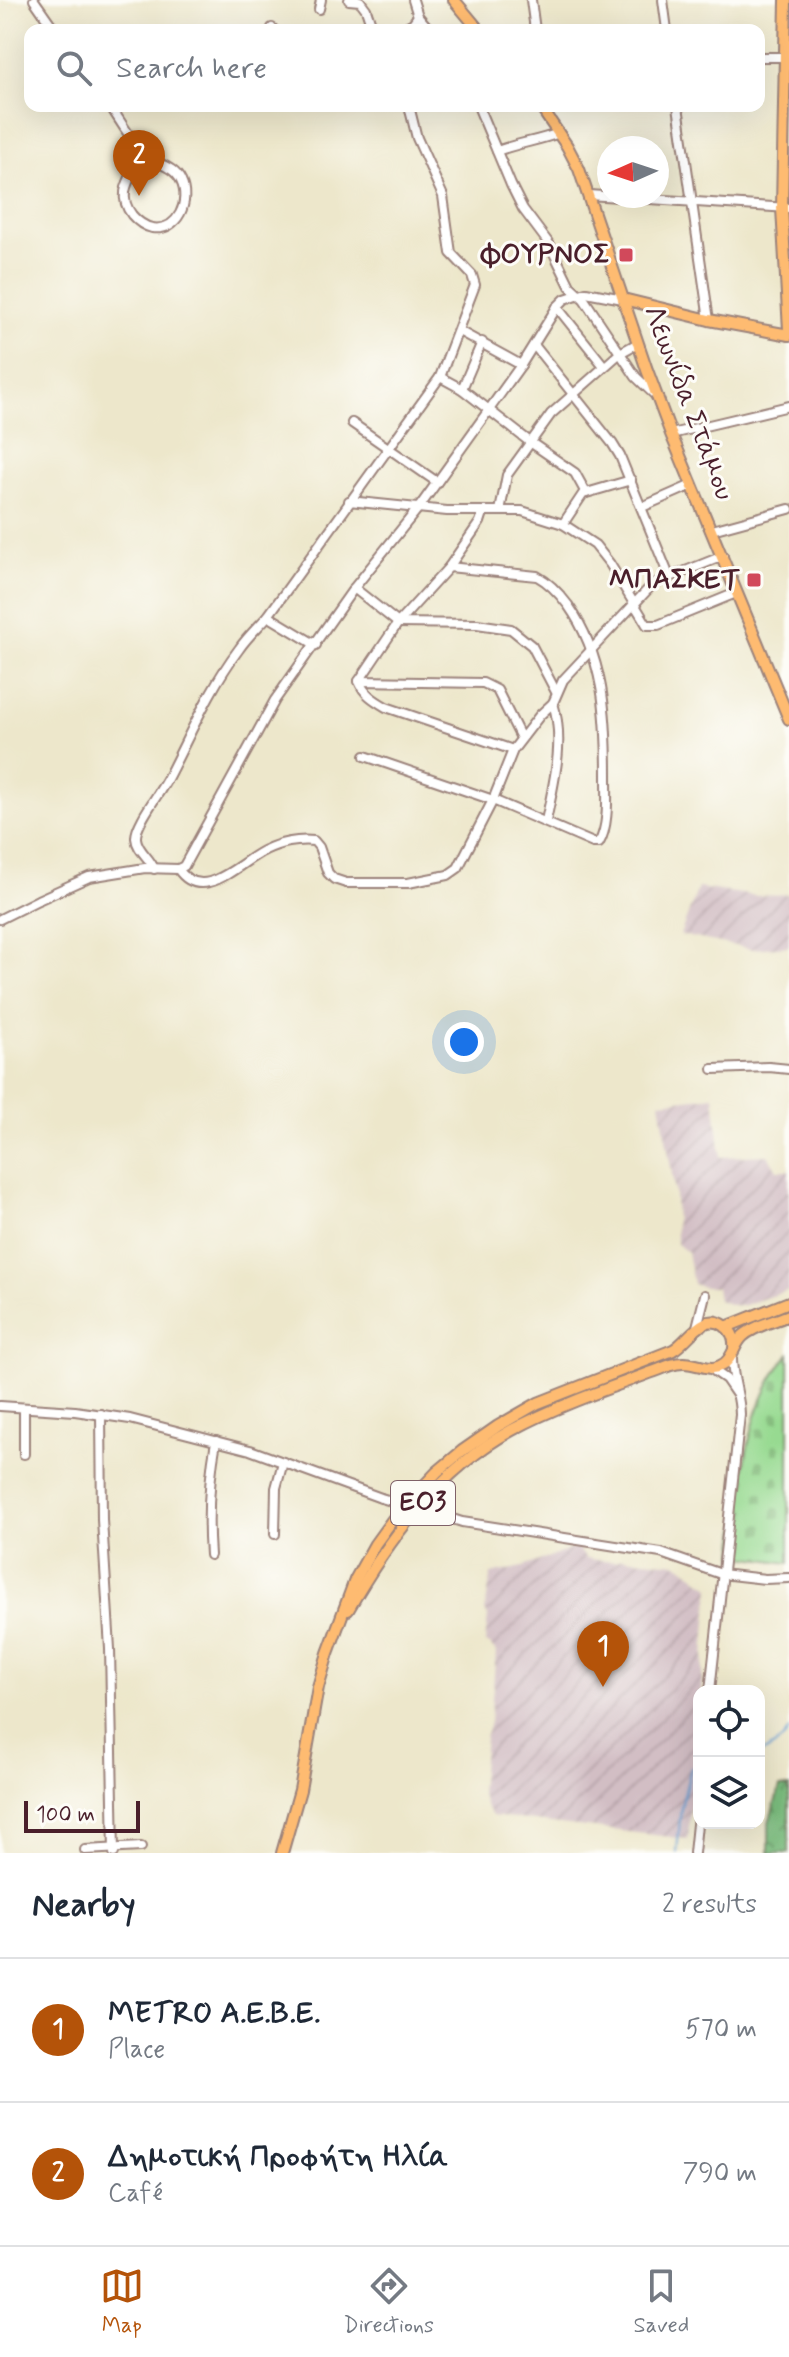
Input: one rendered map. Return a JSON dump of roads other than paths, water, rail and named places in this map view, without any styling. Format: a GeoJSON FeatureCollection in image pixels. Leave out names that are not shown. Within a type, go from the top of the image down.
{"type":"FeatureCollection","features":[{"type":"Feature","properties":{"kind":"main road"},"geometry":{"type":"LineString","coordinates":[[454,0],[474,24]]}},
{"type":"Feature","properties":{"kind":"main road"},"geometry":{"type":"LineString","coordinates":[[623,299],[709,320],[789,333],[786,0]]}},
{"type":"Feature","properties":{"kind":"main road","name":"Λεωνίδα Στάμου"},"geometry":{"type":"LineString","coordinates":[[544,112],[579,169],[671,434],[789,719]]}},
{"type":"Feature","properties":{"kind":"main road"},"geometry":{"type":"LineString","coordinates":[[697,1327],[708,1322],[723,1325],[789,1302]]}},
{"type":"Feature","properties":{"kind":"main road"},"geometry":{"type":"LineString","coordinates":[[690,1337],[689,1351],[698,1363],[710,1368],[726,1363],[747,1333],[789,1315]]}},
{"type":"Feature","properties":{"kind":"main road"},"geometry":{"type":"LineString","coordinates":[[723,1325],[733,1337],[733,1352]]}},
{"type":"Feature","properties":{"kind":"main road","name":"ΕΟ3"},"geometry":{"type":"LineString","coordinates":[[282,1853],[300,1790],[318,1687],[351,1588],[375,1544],[409,1500],[450,1461],[485,1434],[538,1403],[673,1350],[697,1327]]}},
{"type":"Feature","properties":{"kind":"main road","name":"ΕΟ3"},"geometry":{"type":"LineString","coordinates":[[335,1633],[406,1523],[444,1481],[479,1451],[514,1429],[564,1407],[678,1363],[698,1363]]}},
{"type":"Feature","properties":{"kind":"street"},"geometry":{"type":"LineString","coordinates":[[34,0],[51,24]]}},
{"type":"Feature","properties":{"kind":"street"},"geometry":{"type":"LineString","coordinates":[[349,0],[360,1],[371,24]]}},
{"type":"Feature","properties":{"kind":"street"},"geometry":{"type":"LineString","coordinates":[[405,0],[415,8]]}},
{"type":"Feature","properties":{"kind":"street"},"geometry":{"type":"LineString","coordinates":[[531,0],[534,24]]}},
{"type":"Feature","properties":{"kind":"street"},"geometry":{"type":"LineString","coordinates":[[663,0],[666,24]]}},
{"type":"Feature","properties":{"kind":"street"},"geometry":{"type":"LineString","coordinates":[[765,57],[787,57]]}},
{"type":"Feature","properties":{"kind":"street"},"geometry":{"type":"LineString","coordinates":[[114,112],[142,153],[174,172],[182,184],[181,211],[174,224],[165,229],[142,225],[127,209],[124,187],[142,153]]}},
{"type":"Feature","properties":{"kind":"street"},"geometry":{"type":"LineString","coordinates":[[154,869],[152,861],[138,848],[136,840],[140,822],[162,788],[213,690],[239,648],[268,616],[440,377],[459,331],[475,281],[451,253],[443,196],[417,138],[410,112]]}},
{"type":"Feature","properties":{"kind":"street"},"geometry":{"type":"LineString","coordinates":[[481,112],[523,209],[550,245],[564,277],[584,299],[636,377],[657,397]]}},
{"type":"Feature","properties":{"kind":"street"},"geometry":{"type":"LineString","coordinates":[[679,112],[709,320]]}},
{"type":"Feature","properties":{"kind":"street"},"geometry":{"type":"LineString","coordinates":[[497,151],[559,133]]}},
{"type":"Feature","properties":{"kind":"street"},"geometry":{"type":"LineString","coordinates":[[588,195],[786,208]]}},
{"type":"Feature","properties":{"kind":"street"},"geometry":{"type":"LineString","coordinates":[[0,919],[89,877],[127,870],[178,869],[190,858],[275,700],[354,588],[420,506],[489,410],[557,307],[565,299],[586,292],[623,299]]}},
{"type":"Feature","properties":{"kind":"street"},"geometry":{"type":"LineString","coordinates":[[557,307],[604,366]]}},
{"type":"Feature","properties":{"kind":"street"},"geometry":{"type":"LineString","coordinates":[[459,331],[521,365]]}},
{"type":"Feature","properties":{"kind":"street"},"geometry":{"type":"LineString","coordinates":[[462,389],[482,342]]}},
{"type":"Feature","properties":{"kind":"street"},"geometry":{"type":"LineString","coordinates":[[500,511],[507,475],[551,414],[604,366],[638,343]]}},
{"type":"Feature","properties":{"kind":"street"},"geometry":{"type":"LineString","coordinates":[[534,345],[612,443],[631,480],[669,576]]}},
{"type":"Feature","properties":{"kind":"street"},"geometry":{"type":"LineString","coordinates":[[440,377],[462,389],[575,473],[586,493]]}},
{"type":"Feature","properties":{"kind":"street"},"geometry":{"type":"LineString","coordinates":[[671,434],[789,406]]}},
{"type":"Feature","properties":{"kind":"street"},"geometry":{"type":"LineString","coordinates":[[352,423],[437,482]]}},
{"type":"Feature","properties":{"kind":"street"},"geometry":{"type":"LineString","coordinates":[[563,524],[579,497],[631,480]]}},
{"type":"Feature","properties":{"kind":"street"},"geometry":{"type":"LineString","coordinates":[[642,507],[692,485]]}},
{"type":"Feature","properties":{"kind":"street"},"geometry":{"type":"LineString","coordinates":[[349,501],[447,511],[522,511],[563,524],[595,545],[610,564],[644,623],[651,626],[736,593]]}},
{"type":"Feature","properties":{"kind":"street"},"geometry":{"type":"LineString","coordinates":[[712,530],[789,509]]}},
{"type":"Feature","properties":{"kind":"street"},"geometry":{"type":"LineString","coordinates":[[483,513],[449,567],[398,623],[359,681],[370,697],[386,707],[513,750]]}},
{"type":"Feature","properties":{"kind":"street"},"geometry":{"type":"LineString","coordinates":[[178,869],[190,882],[201,884],[214,881],[267,849],[306,840],[314,841],[319,847],[328,873],[346,883],[408,883],[448,875],[458,868],[493,800],[513,750],[553,703],[563,680],[653,584],[723,556]]}},
{"type":"Feature","properties":{"kind":"street"},"geometry":{"type":"LineString","coordinates":[[365,756],[493,800],[593,843],[599,843],[604,835],[607,736],[601,679],[593,650],[576,616],[560,593],[546,581],[526,574],[449,567]]}},
{"type":"Feature","properties":{"kind":"street"},"geometry":{"type":"LineString","coordinates":[[354,588],[398,623],[477,624],[511,629],[532,646],[556,692]]}},
{"type":"Feature","properties":{"kind":"street"},"geometry":{"type":"LineString","coordinates":[[268,616],[316,645]]}},
{"type":"Feature","properties":{"kind":"street"},"geometry":{"type":"LineString","coordinates":[[359,681],[491,685],[497,690],[521,738]]}},
{"type":"Feature","properties":{"kind":"street"},"geometry":{"type":"LineString","coordinates":[[546,821],[558,745],[553,703]]}},
{"type":"Feature","properties":{"kind":"street"},"geometry":{"type":"LineString","coordinates":[[713,1069],[789,1069]]}},
{"type":"Feature","properties":{"kind":"street"},"geometry":{"type":"LineString","coordinates":[[697,1327],[705,1295],[709,1310],[723,1325]]}},
{"type":"Feature","properties":{"kind":"street"},"geometry":{"type":"LineString","coordinates":[[711,1685],[739,1424],[739,1400],[732,1369],[733,1352]]}},
{"type":"Feature","properties":{"kind":"street"},"geometry":{"type":"LineString","coordinates":[[710,1368],[726,1379],[739,1400]]}},
{"type":"Feature","properties":{"kind":"street"},"geometry":{"type":"LineString","coordinates":[[0,1406],[130,1419],[216,1441],[381,1498],[462,1522],[661,1553],[721,1574],[765,1579],[789,1578]]}},
{"type":"Feature","properties":{"kind":"street"},"geometry":{"type":"LineString","coordinates":[[24,1409],[24,1454]]}},
{"type":"Feature","properties":{"kind":"street"},"geometry":{"type":"LineString","coordinates":[[101,1414],[114,1851]]}},
{"type":"Feature","properties":{"kind":"street"},"geometry":{"type":"LineString","coordinates":[[210,1555],[209,1492],[216,1441]]}},
{"type":"Feature","properties":{"kind":"street"},"geometry":{"type":"LineString","coordinates":[[275,1534],[276,1488],[283,1462]]}},
{"type":"Feature","properties":{"kind":"street"},"geometry":{"type":"LineString","coordinates":[[694,1853],[696,1829]]}},
{"type":"Feature","properties":{"kind":"street"},"geometry":{"type":"LineString","coordinates":[[85,1850],[114,1851],[141,1847]]}},
{"type":"Feature","properties":{"kind":"waterway"},"geometry":{"type":"LineString","coordinates":[[765,1751],[776,1745],[789,1730]]}},
{"type":"Feature","properties":{"kind":"waterway"},"geometry":{"type":"LineString","coordinates":[[677,1853],[681,1807],[691,1768]]}},
{"type":"Feature","properties":{"kind":"place","name":"Δημοτική Προφήτη Ηλία"},"geometry":{"type":"Point","coordinates":[139,196]}},
{"type":"Feature","properties":{"kind":"place","name":"ΦΟΥΡΝΟΣ"},"geometry":{"type":"Point","coordinates":[626,255]}},
{"type":"Feature","properties":{"kind":"place","name":"ΜΠΑΣΚΕΤ"},"geometry":{"type":"Point","coordinates":[754,580]}},
{"type":"Feature","properties":{"kind":"place","name":"METRO Α.Ε.Β.Ε."},"geometry":{"type":"Point","coordinates":[603,1687]}}]}
